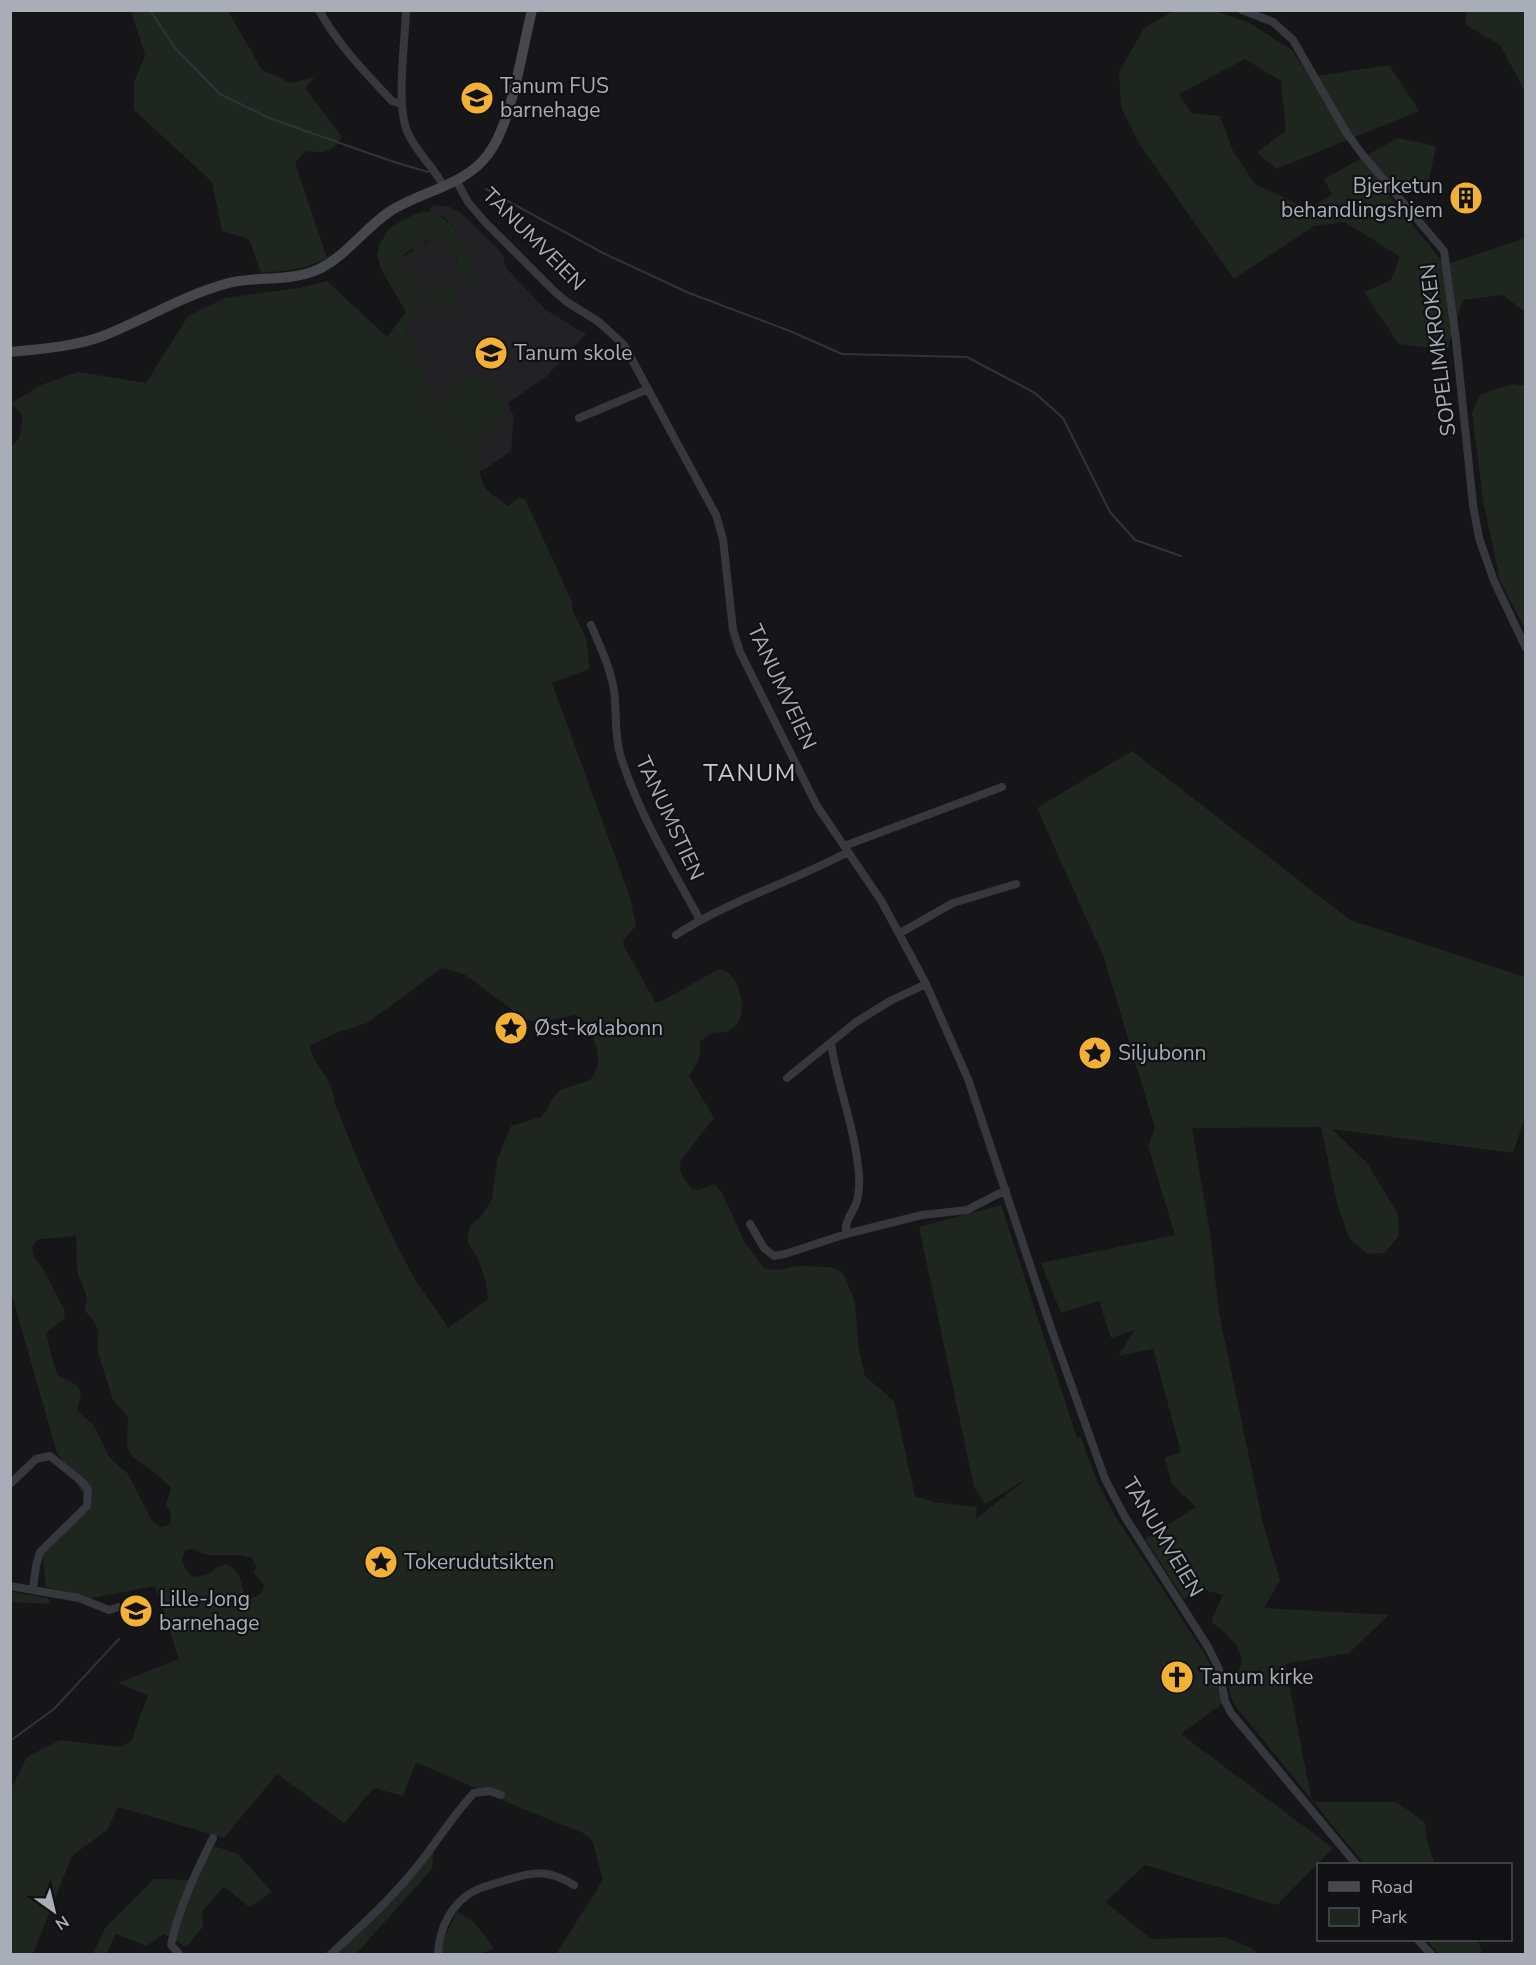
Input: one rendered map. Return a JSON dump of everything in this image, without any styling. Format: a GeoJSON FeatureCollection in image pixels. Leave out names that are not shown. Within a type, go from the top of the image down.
{"type":"FeatureCollection","features":[{"type":"Feature","properties":{"kind":"main road"},"geometry":{"type":"LineString","coordinates":[[456,180],[478,166],[500,134],[532,10]]}},
{"type":"Feature","properties":{"kind":"main road","name":"TANUMVEIEN"},"geometry":{"type":"LineString","coordinates":[[10,352],[62,346],[97,338],[223,284],[248,279],[290,278],[310,273],[330,263],[387,213],[456,180]]}},
{"type":"Feature","properties":{"kind":"street"},"geometry":{"type":"LineString","coordinates":[[319,10],[351,57],[392,101],[401,104]]}},
{"type":"Feature","properties":{"kind":"street"},"geometry":{"type":"LineString","coordinates":[[406,10],[401,104],[408,132],[443,186]]}},
{"type":"Feature","properties":{"kind":"street","name":"SOPELIMKROKEN"},"geometry":{"type":"LineString","coordinates":[[1242,10],[1273,22],[1293,40],[1346,132],[1444,251],[1456,340],[1473,505],[1479,538],[1494,581],[1526,648]]}},
{"type":"Feature","properties":{"kind":"street","name":"TANUMVEIEN"},"geometry":{"type":"LineString","coordinates":[[456,180],[468,202],[484,221],[554,291],[616,335],[634,360],[718,521],[723,539],[733,630],[740,652],[812,798],[869,881],[900,933],[926,984],[968,1079],[1052,1331],[1110,1491],[1208,1647],[1218,1669],[1225,1701],[1231,1713],[1355,1863]]}},
{"type":"Feature","properties":{"kind":"street"},"geometry":{"type":"LineString","coordinates":[[579,418],[648,389]]}},
{"type":"Feature","properties":{"kind":"street","name":"TANUMSTIEN"},"geometry":{"type":"LineString","coordinates":[[591,625],[604,656],[613,689],[619,751],[628,778],[647,821],[700,920]]}},
{"type":"Feature","properties":{"kind":"street"},"geometry":{"type":"LineString","coordinates":[[676,935],[700,920],[825,864],[846,849],[1002,787]]}},
{"type":"Feature","properties":{"kind":"street"},"geometry":{"type":"LineString","coordinates":[[900,933],[953,903],[1016,884]]}},
{"type":"Feature","properties":{"kind":"street"},"geometry":{"type":"LineString","coordinates":[[788,1078],[856,1022],[926,984]]}},
{"type":"Feature","properties":{"kind":"street"},"geometry":{"type":"LineString","coordinates":[[831,1043],[854,1132],[859,1168],[859,1190],[855,1208],[847,1218],[846,1234]]}},
{"type":"Feature","properties":{"kind":"street"},"geometry":{"type":"LineString","coordinates":[[750,1224],[764,1248],[774,1256],[846,1234],[922,1215],[967,1210],[1006,1190]]}},
{"type":"Feature","properties":{"kind":"street"},"geometry":{"type":"LineString","coordinates":[[11,1481],[36,1459],[50,1456],[88,1489],[87,1506],[40,1552],[33,1589]]}},
{"type":"Feature","properties":{"kind":"street"},"geometry":{"type":"LineString","coordinates":[[10,1586],[79,1598],[109,1610],[119,1607]]}},
{"type":"Feature","properties":{"kind":"street"},"geometry":{"type":"LineString","coordinates":[[331,1954],[371,1917],[415,1869],[474,1792],[490,1791],[501,1795]]}},
{"type":"Feature","properties":{"kind":"street"},"geometry":{"type":"LineString","coordinates":[[179,1954],[171,1945],[174,1931],[193,1880],[213,1838]]}},
{"type":"Feature","properties":{"kind":"street"},"geometry":{"type":"LineString","coordinates":[[438,1954],[439,1936],[446,1919],[465,1897],[476,1890],[537,1872],[560,1876],[574,1885]]}},
{"type":"Feature","properties":{"kind":"street"},"geometry":{"type":"LineString","coordinates":[[1419,1941],[1431,1954]]}},
{"type":"Feature","properties":{"kind":"shaded area","name":"Tanum skole"},"geometry":{"type":"Polygon","coordinates":[[[432,205],[450,207],[460,212],[498,249],[503,255],[506,268],[546,310],[586,334],[546,377],[508,403],[514,417],[511,451],[481,472],[476,456],[432,408],[428,396],[429,385],[404,328],[422,307],[416,289],[420,283],[411,271],[393,267],[393,262],[426,243],[431,236],[438,234],[448,240],[460,269],[478,275],[456,231],[445,218],[429,211],[432,205]]]}},
{"type":"Feature","properties":{"kind":"green space"},"geometry":{"type":"Polygon","coordinates":[[[1175,10],[1215,11],[1248,22],[1292,50],[1310,77],[1389,65],[1419,111],[1276,169],[1257,152],[1286,131],[1281,81],[1245,59],[1179,94],[1191,113],[1220,116],[1233,151],[1255,184],[1308,209],[1332,195],[1324,179],[1398,138],[1436,146],[1427,190],[1386,192],[1445,265],[1525,238],[1525,312],[1503,295],[1463,300],[1447,350],[1399,344],[1364,292],[1391,280],[1400,257],[1345,222],[1314,226],[1234,279],[1140,145],[1121,107],[1119,72],[1144,28],[1175,10]]]}},
{"type":"Feature","properties":{"kind":"green space"},"geometry":{"type":"Polygon","coordinates":[[[131,11],[228,11],[262,70],[291,83],[315,77],[305,88],[342,137],[334,147],[327,151],[306,151],[295,163],[327,258],[286,271],[261,273],[249,239],[222,231],[212,182],[134,110],[134,83],[145,55],[131,11]]]}},
{"type":"Feature","properties":{"kind":"green space"},"geometry":{"type":"Polygon","coordinates":[[[1466,11],[1525,11],[1525,91],[1500,45],[1466,25],[1466,11]]]}},
{"type":"Feature","properties":{"kind":"green space"},"geometry":{"type":"Polygon","coordinates":[[[429,211],[439,216],[460,237],[478,275],[478,279],[470,285],[461,272],[453,251],[445,239],[438,234],[431,236],[419,249],[412,249],[393,262],[394,267],[409,270],[420,283],[416,289],[422,307],[404,328],[429,385],[428,396],[432,408],[476,456],[482,481],[490,492],[508,506],[519,498],[525,499],[586,638],[589,669],[552,683],[630,897],[636,926],[623,940],[624,946],[655,1002],[660,1002],[719,969],[731,975],[740,993],[742,1006],[737,1024],[726,1032],[712,1033],[700,1041],[698,1060],[689,1076],[714,1118],[681,1160],[682,1176],[692,1189],[699,1190],[714,1184],[722,1193],[745,1243],[765,1269],[778,1270],[797,1266],[830,1267],[840,1271],[855,1302],[858,1344],[865,1376],[894,1401],[915,1496],[934,1502],[977,1507],[976,1519],[1026,1479],[985,1504],[974,1487],[919,1227],[1001,1205],[1077,1438],[1080,1436],[1097,1481],[1114,1514],[1208,1659],[1223,1703],[1181,1734],[1333,1848],[1277,1905],[1145,1865],[1105,1902],[1151,1939],[1225,1937],[1259,1954],[556,1954],[603,1880],[592,1840],[583,1833],[416,1762],[403,1796],[374,1788],[344,1823],[277,1774],[224,1838],[118,1807],[107,1830],[72,1856],[33,1954],[11,1954],[11,1789],[27,1757],[60,1740],[120,1747],[131,1741],[148,1695],[118,1683],[179,1659],[155,1586],[92,1598],[46,1587],[42,1549],[89,1503],[57,1453],[11,1292],[10,448],[19,438],[23,416],[11,403],[41,385],[78,372],[146,383],[188,316],[225,298],[299,288],[327,281],[387,337],[406,312],[382,271],[377,255],[379,246],[389,228],[415,214],[429,211]],[[442,968],[367,1023],[339,1032],[313,1044],[310,1048],[331,1086],[334,1101],[390,1232],[416,1281],[448,1328],[488,1299],[486,1282],[478,1259],[468,1243],[468,1232],[492,1199],[497,1160],[511,1126],[541,1117],[560,1090],[590,1080],[596,1071],[598,1062],[597,1049],[592,1035],[580,1018],[575,1015],[541,1022],[526,1020],[464,974],[442,968]],[[76,1235],[37,1240],[32,1247],[34,1257],[43,1269],[65,1311],[64,1319],[46,1333],[52,1358],[58,1375],[78,1386],[81,1393],[77,1411],[93,1424],[109,1457],[128,1474],[153,1522],[160,1527],[170,1525],[171,1514],[166,1505],[171,1487],[133,1458],[127,1447],[128,1417],[113,1400],[99,1356],[97,1344],[99,1332],[93,1320],[84,1310],[87,1299],[78,1275],[76,1235]],[[194,1549],[185,1550],[182,1559],[186,1570],[193,1577],[209,1574],[226,1564],[237,1573],[248,1596],[253,1598],[261,1594],[264,1586],[254,1573],[256,1567],[252,1558],[236,1555],[208,1555],[194,1549]]]}},
{"type":"Feature","properties":{"kind":"green space"},"geometry":{"type":"Polygon","coordinates":[[[447,281],[461,295],[448,314],[435,295],[433,300],[424,299],[424,289],[436,290],[447,281]]]}},
{"type":"Feature","properties":{"kind":"green space"},"geometry":{"type":"Polygon","coordinates":[[[475,370],[496,392],[508,417],[471,449],[434,407],[475,370]]]}},
{"type":"Feature","properties":{"kind":"green space"},"geometry":{"type":"Polygon","coordinates":[[[1513,384],[1525,386],[1525,629],[1500,581],[1483,500],[1472,413],[1481,394],[1513,384]]]}},
{"type":"Feature","properties":{"kind":"green space"},"geometry":{"type":"Polygon","coordinates":[[[1132,751],[1350,920],[1525,977],[1525,1117],[1513,1153],[1332,1129],[1367,1163],[1398,1214],[1399,1236],[1384,1253],[1367,1254],[1349,1238],[1337,1203],[1321,1127],[1192,1128],[1210,1233],[1219,1313],[1263,1524],[1280,1580],[1264,1608],[1389,1615],[1349,1653],[1285,1664],[1312,1799],[1233,1703],[1229,1687],[1240,1668],[1241,1658],[1238,1646],[1211,1622],[1223,1595],[1200,1589],[1184,1599],[1145,1539],[1196,1507],[1172,1484],[1165,1458],[1181,1452],[1153,1349],[1118,1356],[1135,1330],[1111,1338],[1099,1301],[1061,1313],[1041,1263],[1175,1235],[1148,1146],[1155,1128],[1104,958],[1037,808],[1132,751]]]}},
{"type":"Feature","properties":{"kind":"green space"},"geometry":{"type":"Polygon","coordinates":[[[11,1592],[48,1598],[51,1604],[11,1602],[11,1592]]]}},
{"type":"Feature","properties":{"kind":"green space"},"geometry":{"type":"Polygon","coordinates":[[[1314,1802],[1397,1802],[1425,1823],[1427,1842],[1435,1863],[1363,1863],[1314,1802]]]}},
{"type":"Feature","properties":{"kind":"green space"},"geometry":{"type":"Polygon","coordinates":[[[214,1846],[238,1854],[272,1892],[249,1907],[224,1887],[202,1911],[203,1927],[186,1947],[164,1934],[146,1946],[116,1934],[106,1954],[93,1954],[105,1928],[154,1879],[195,1880],[214,1846]]]}},
{"type":"Feature","properties":{"kind":"green space"},"geometry":{"type":"Polygon","coordinates":[[[434,1848],[432,1869],[356,1954],[336,1954],[402,1886],[434,1848]]]}},
{"type":"Feature","properties":{"kind":"green space"},"geometry":{"type":"Polygon","coordinates":[[[457,1912],[473,1921],[494,1948],[481,1954],[441,1954],[444,1939],[457,1912]]]}},
{"type":"Feature","properties":{"kind":"green space"},"geometry":{"type":"Polygon","coordinates":[[[1427,1941],[1478,1941],[1482,1954],[1439,1954],[1427,1941]]]}},
{"type":"Feature","properties":{"kind":"waterway"},"geometry":{"type":"LineString","coordinates":[[150,10],[175,48],[220,94],[269,118],[428,172]]}},
{"type":"Feature","properties":{"kind":"waterway"},"geometry":{"type":"LineString","coordinates":[[486,189],[603,253],[689,293],[790,331],[842,354],[967,357],[1035,393],[1063,418],[1110,512],[1135,540],[1181,556]]}},
{"type":"Feature","properties":{"kind":"waterway"},"geometry":{"type":"LineString","coordinates":[[10,1741],[54,1709],[119,1639]]}},
{"type":"Feature","properties":{"kind":"place","name":"Tanum FUS barnehage"},"geometry":{"type":"Point","coordinates":[477,98]}},
{"type":"Feature","properties":{"kind":"place","name":"Bjerketun behandlingshjem"},"geometry":{"type":"Point","coordinates":[1466,198]}},
{"type":"Feature","properties":{"kind":"place","name":"Tanum skole"},"geometry":{"type":"Point","coordinates":[491,353]}},
{"type":"Feature","properties":{"kind":"place","name":"Øst-kølabonn"},"geometry":{"type":"Point","coordinates":[511,1028]}},
{"type":"Feature","properties":{"kind":"place","name":"Siljubonn"},"geometry":{"type":"Point","coordinates":[1095,1053]}},
{"type":"Feature","properties":{"kind":"place","name":"Tokerudutsikten"},"geometry":{"type":"Point","coordinates":[381,1562]}},
{"type":"Feature","properties":{"kind":"place","name":"Lille-Jong barnehage"},"geometry":{"type":"Point","coordinates":[136,1611]}},
{"type":"Feature","properties":{"kind":"place","name":"Tanum kirke"},"geometry":{"type":"Point","coordinates":[1177,1677]}},
{"type":"Feature","properties":{"kind":"district","name":"TANUM"},"geometry":{"type":"Point","coordinates":[750,773]}}]}
